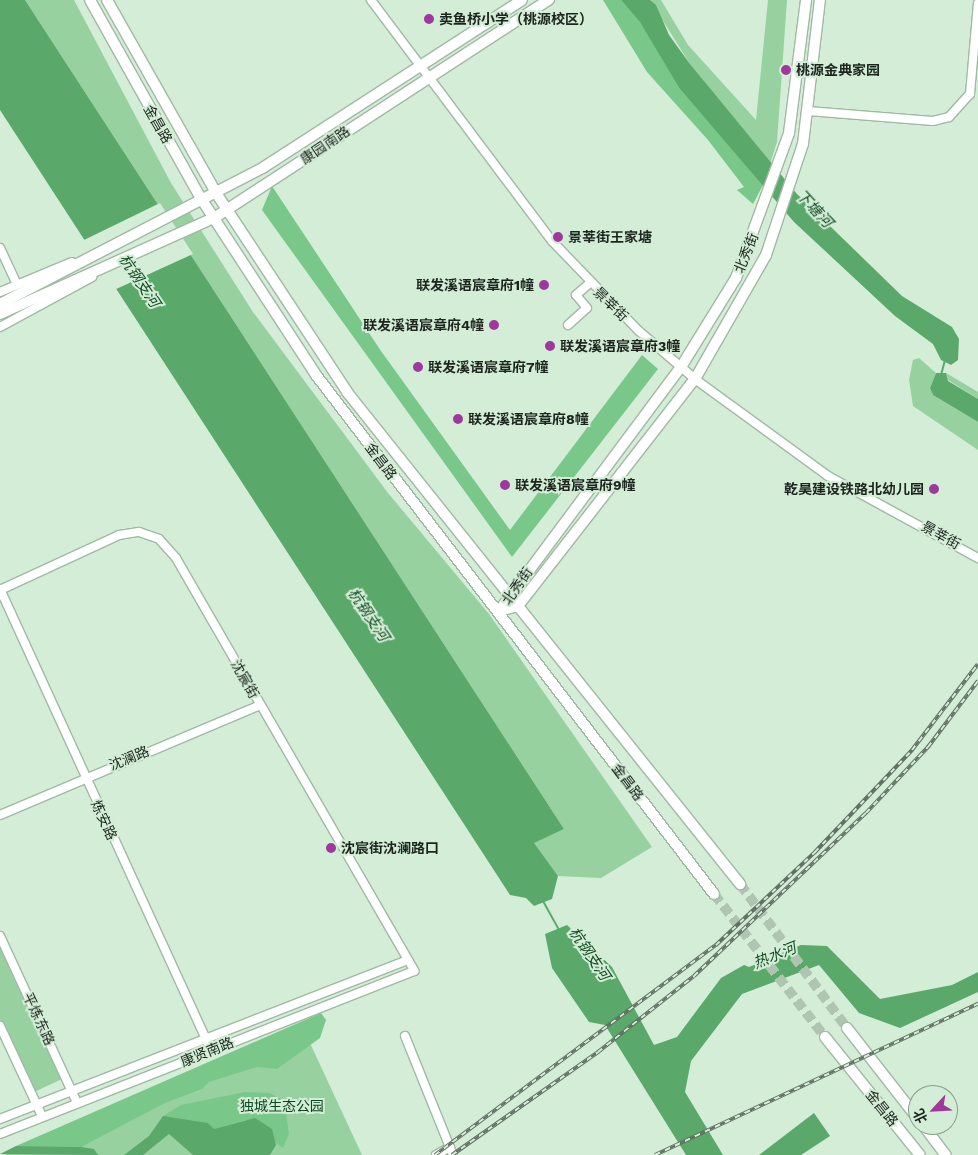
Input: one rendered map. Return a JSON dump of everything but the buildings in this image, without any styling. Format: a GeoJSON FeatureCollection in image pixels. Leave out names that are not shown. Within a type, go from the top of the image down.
{"type":"FeatureCollection","features":[{"type":"Feature","properties":{"kind":"main road","name":"金昌路"},"geometry":{"type":"LineString","coordinates":[[107,0],[216,193],[347,392],[740,884]]}},
{"type":"Feature","properties":{"kind":"main road","name":"康园南路"},"geometry":{"type":"LineString","coordinates":[[0,304],[84,258],[216,193],[522,0]]}},
{"type":"Feature","properties":{"kind":"main road","name":"康园南路"},"geometry":{"type":"LineString","coordinates":[[0,314],[93,276],[214,218],[549,0]]}},
{"type":"Feature","properties":{"kind":"main road","name":"北秀街"},"geometry":{"type":"LineString","coordinates":[[500,611],[509,594],[681,367],[736,278],[768,195],[789,133],[806,0]]}},
{"type":"Feature","properties":{"kind":"main road"},"geometry":{"type":"LineString","coordinates":[[808,111],[820,0]]}},
{"type":"Feature","properties":{"kind":"main road","name":"金昌路"},"geometry":{"type":"LineString","coordinates":[[92,3],[202,200],[316,375],[500,611],[714,894]]}},
{"type":"Feature","properties":{"kind":"main road","name":"北秀街"},"geometry":{"type":"LineString","coordinates":[[500,611],[518,606],[695,379],[766,255],[791,179],[808,111]]}},
{"type":"Feature","properties":{"kind":"main road","name":"金昌路"},"geometry":{"type":"LineString","coordinates":[[847,1028],[908,1106]]}},
{"type":"Feature","properties":{"kind":"main road","name":"金昌路"},"geometry":{"type":"LineString","coordinates":[[825,1036],[920,1155]]}},
{"type":"Feature","properties":{"kind":"main road"},"geometry":{"type":"LineString","coordinates":[[931,1135],[946,1155]]}},
{"type":"Feature","properties":{"kind":"street"},"geometry":{"type":"LineString","coordinates":[[92,3],[103,0]]}},
{"type":"Feature","properties":{"kind":"street","name":"景莘街"},"geometry":{"type":"LineString","coordinates":[[371,0],[427,78],[590,283],[681,367],[828,476],[978,558]]}},
{"type":"Feature","properties":{"kind":"street"},"geometry":{"type":"LineString","coordinates":[[808,111],[933,121],[949,117],[970,94],[978,3]]}},
{"type":"Feature","properties":{"kind":"street"},"geometry":{"type":"LineString","coordinates":[[0,248],[17,284]]}},
{"type":"Feature","properties":{"kind":"street","name":"康园南路"},"geometry":{"type":"LineString","coordinates":[[0,292],[84,258]]}},
{"type":"Feature","properties":{"kind":"street","name":"康园南路"},"geometry":{"type":"LineString","coordinates":[[0,327],[93,276]]}},
{"type":"Feature","properties":{"kind":"street"},"geometry":{"type":"LineString","coordinates":[[568,325],[587,308],[576,295],[590,283]]}},
{"type":"Feature","properties":{"kind":"street","name":"沈宸街"},"geometry":{"type":"LineString","coordinates":[[0,590],[118,535],[150,534],[176,558],[414,970]]}},
{"type":"Feature","properties":{"kind":"street","name":"炼安路"},"geometry":{"type":"LineString","coordinates":[[0,590],[84,777],[211,1050]]}},
{"type":"Feature","properties":{"kind":"street","name":"沈澜路"},"geometry":{"type":"LineString","coordinates":[[0,815],[84,777],[260,705]]}},
{"type":"Feature","properties":{"kind":"street","name":"平炼东路"},"geometry":{"type":"LineString","coordinates":[[0,936],[77,1103]]}},
{"type":"Feature","properties":{"kind":"street","name":"康贤南路"},"geometry":{"type":"LineString","coordinates":[[0,1119],[408,960]]}},
{"type":"Feature","properties":{"kind":"street","name":"康贤南路"},"geometry":{"type":"LineString","coordinates":[[0,1134],[414,970]]}},
{"type":"Feature","properties":{"kind":"street"},"geometry":{"type":"LineString","coordinates":[[0,1026],[42,1116]]}},
{"type":"Feature","properties":{"kind":"street"},"geometry":{"type":"LineString","coordinates":[[405,1036],[451,1151],[436,1155]]}},
{"type":"Feature","properties":{"kind":"green space"},"geometry":{"type":"Polygon","coordinates":[[[25,0],[74,0],[171,183],[253,312],[388,493],[489,614],[652,847],[601,878],[558,876],[541,854],[533,843],[564,829],[25,0]]]}},
{"type":"Feature","properties":{"kind":"green space"},"geometry":{"type":"Polygon","coordinates":[[[603,0],[621,0],[640,21],[679,88],[763,185],[753,204],[737,190],[744,187],[708,140],[647,72],[603,0]]]}},
{"type":"Feature","properties":{"kind":"green space"},"geometry":{"type":"Polygon","coordinates":[[[650,0],[661,0],[688,45],[756,120],[768,0],[787,0],[777,142],[770,164],[690,64],[650,0]]]}},
{"type":"Feature","properties":{"kind":"green space"},"geometry":{"type":"Polygon","coordinates":[[[272,186],[381,351],[510,530],[642,355],[658,369],[512,557],[262,210],[272,186]]]}},
{"type":"Feature","properties":{"kind":"green space"},"geometry":{"type":"Polygon","coordinates":[[[919,358],[936,373],[930,388],[933,395],[978,422],[978,450],[913,406],[909,380],[913,360],[919,358]]]}},
{"type":"Feature","properties":{"kind":"green space"},"geometry":{"type":"Polygon","coordinates":[[[946,373],[978,392],[978,399],[948,380],[946,373]]]}},
{"type":"Feature","properties":{"kind":"green space"},"geometry":{"type":"Polygon","coordinates":[[[0,947],[62,1079],[32,1093],[0,1024],[0,947]]]}},
{"type":"Feature","properties":{"kind":"green space"},"geometry":{"type":"Polygon","coordinates":[[[321,1013],[326,1020],[320,1038],[277,1069],[257,1067],[209,1082],[202,1089],[165,1103],[81,1147],[16,1146],[321,1013]]]}},
{"type":"Feature","properties":{"kind":"green space","name":"独城生态公园"},"geometry":{"type":"Polygon","coordinates":[[[309,1041],[362,1155],[4,1155],[43,1137],[96,1128],[309,1041]]]}},
{"type":"Feature","properties":{"kind":"green space"},"geometry":{"type":"Polygon","coordinates":[[[245,1092],[270,1093],[284,1101],[289,1134],[283,1148],[245,1120],[214,1129],[163,1116],[181,1105],[245,1092]]]}},
{"type":"Feature","properties":{"kind":"water"},"geometry":{"type":"Polygon","coordinates":[[[0,0],[25,0],[564,829],[534,843],[558,876],[552,899],[534,906],[526,898],[510,895],[0,110],[0,0]]]}},
{"type":"Feature","properties":{"kind":"water"},"geometry":{"type":"Polygon","coordinates":[[[621,0],[650,0],[656,5],[669,35],[690,64],[797,194],[902,296],[952,327],[959,339],[958,360],[951,365],[941,360],[933,344],[895,316],[794,222],[679,88],[640,22],[621,0]]]}},
{"type":"Feature","properties":{"kind":"water"},"geometry":{"type":"Polygon","coordinates":[[[936,373],[946,373],[948,381],[978,399],[978,422],[933,395],[930,388],[936,373]]]}},
{"type":"Feature","properties":{"kind":"water","name":"热水河"},"geometry":{"type":"Polygon","coordinates":[[[567,925],[612,967],[654,1045],[677,1037],[721,978],[744,965],[749,967],[801,945],[827,946],[880,999],[952,985],[978,972],[978,992],[900,1028],[859,1013],[819,965],[742,994],[691,1061],[685,1092],[723,1155],[686,1155],[605,1025],[589,1022],[552,968],[545,934],[567,925]]]}},
{"type":"Feature","properties":{"kind":"water"},"geometry":{"type":"Polygon","coordinates":[[[814,1113],[830,1136],[801,1155],[759,1155],[814,1113]]]}},
{"type":"Feature","properties":{"kind":"water"},"geometry":{"type":"Polygon","coordinates":[[[163,1116],[208,1123],[214,1129],[255,1118],[272,1129],[276,1145],[270,1155],[193,1155],[169,1134],[143,1155],[124,1155],[149,1136],[163,1116]]]}},
{"type":"Feature","properties":{"kind":"water"},"geometry":{"type":"Polygon","coordinates":[[[16,1146],[81,1147],[94,1149],[98,1155],[0,1154],[16,1146]]]}},
{"type":"Feature","properties":{"kind":"pier"},"geometry":{"type":"Polygon","coordinates":[[[160,203],[193,254],[114,290],[84,240],[160,203]]]}},
{"type":"Feature","properties":{"kind":"waterway","name":"下塘河"},"geometry":{"type":"LineString","coordinates":[[941,375],[945,360]]}},
{"type":"Feature","properties":{"kind":"waterway","name":"杭钢支河"},"geometry":{"type":"LineString","coordinates":[[543,901],[559,930]]}},
{"type":"Feature","properties":{"kind":"tunnel"},"geometry":{"type":"LineString","coordinates":[[740,884],[847,1028]]}},
{"type":"Feature","properties":{"kind":"tunnel"},"geometry":{"type":"LineString","coordinates":[[714,894],[825,1037]]}},
{"type":"Feature","properties":{"kind":"railway"},"geometry":{"type":"LineString","coordinates":[[435,1155],[716,945],[815,852],[912,750],[978,664]]}},
{"type":"Feature","properties":{"kind":"railway"},"geometry":{"type":"LineString","coordinates":[[452,1155],[598,1052],[694,976],[866,813],[928,747],[978,681]]}},
{"type":"Feature","properties":{"kind":"railway"},"geometry":{"type":"LineString","coordinates":[[655,1155],[978,1004]]}},
{"type":"Feature","properties":{"kind":"place","name":"卖鱼桥小学（桃源校区）"},"geometry":{"type":"Point","coordinates":[429,19]}},
{"type":"Feature","properties":{"kind":"place","name":"桃源金典家园"},"geometry":{"type":"Point","coordinates":[786,70]}},
{"type":"Feature","properties":{"kind":"place","name":"景莘街王家塘"},"geometry":{"type":"Point","coordinates":[558,237]}},
{"type":"Feature","properties":{"kind":"place","name":"联发溪语宸章府1幢"},"geometry":{"type":"Point","coordinates":[544,285]}},
{"type":"Feature","properties":{"kind":"place","name":"联发溪语宸章府4幢"},"geometry":{"type":"Point","coordinates":[494,325]}},
{"type":"Feature","properties":{"kind":"place","name":"联发溪语宸章府3幢"},"geometry":{"type":"Point","coordinates":[550,346]}},
{"type":"Feature","properties":{"kind":"place","name":"联发溪语宸章府7幢"},"geometry":{"type":"Point","coordinates":[418,367]}},
{"type":"Feature","properties":{"kind":"place","name":"联发溪语宸章府8幢"},"geometry":{"type":"Point","coordinates":[458,419]}},
{"type":"Feature","properties":{"kind":"place","name":"联发溪语宸章府9幢"},"geometry":{"type":"Point","coordinates":[505,485]}},
{"type":"Feature","properties":{"kind":"place","name":"乾昊建设铁路北幼儿园"},"geometry":{"type":"Point","coordinates":[934,489]}},
{"type":"Feature","properties":{"kind":"place","name":"沈宸街沈澜路口"},"geometry":{"type":"Point","coordinates":[331,848]}}]}
